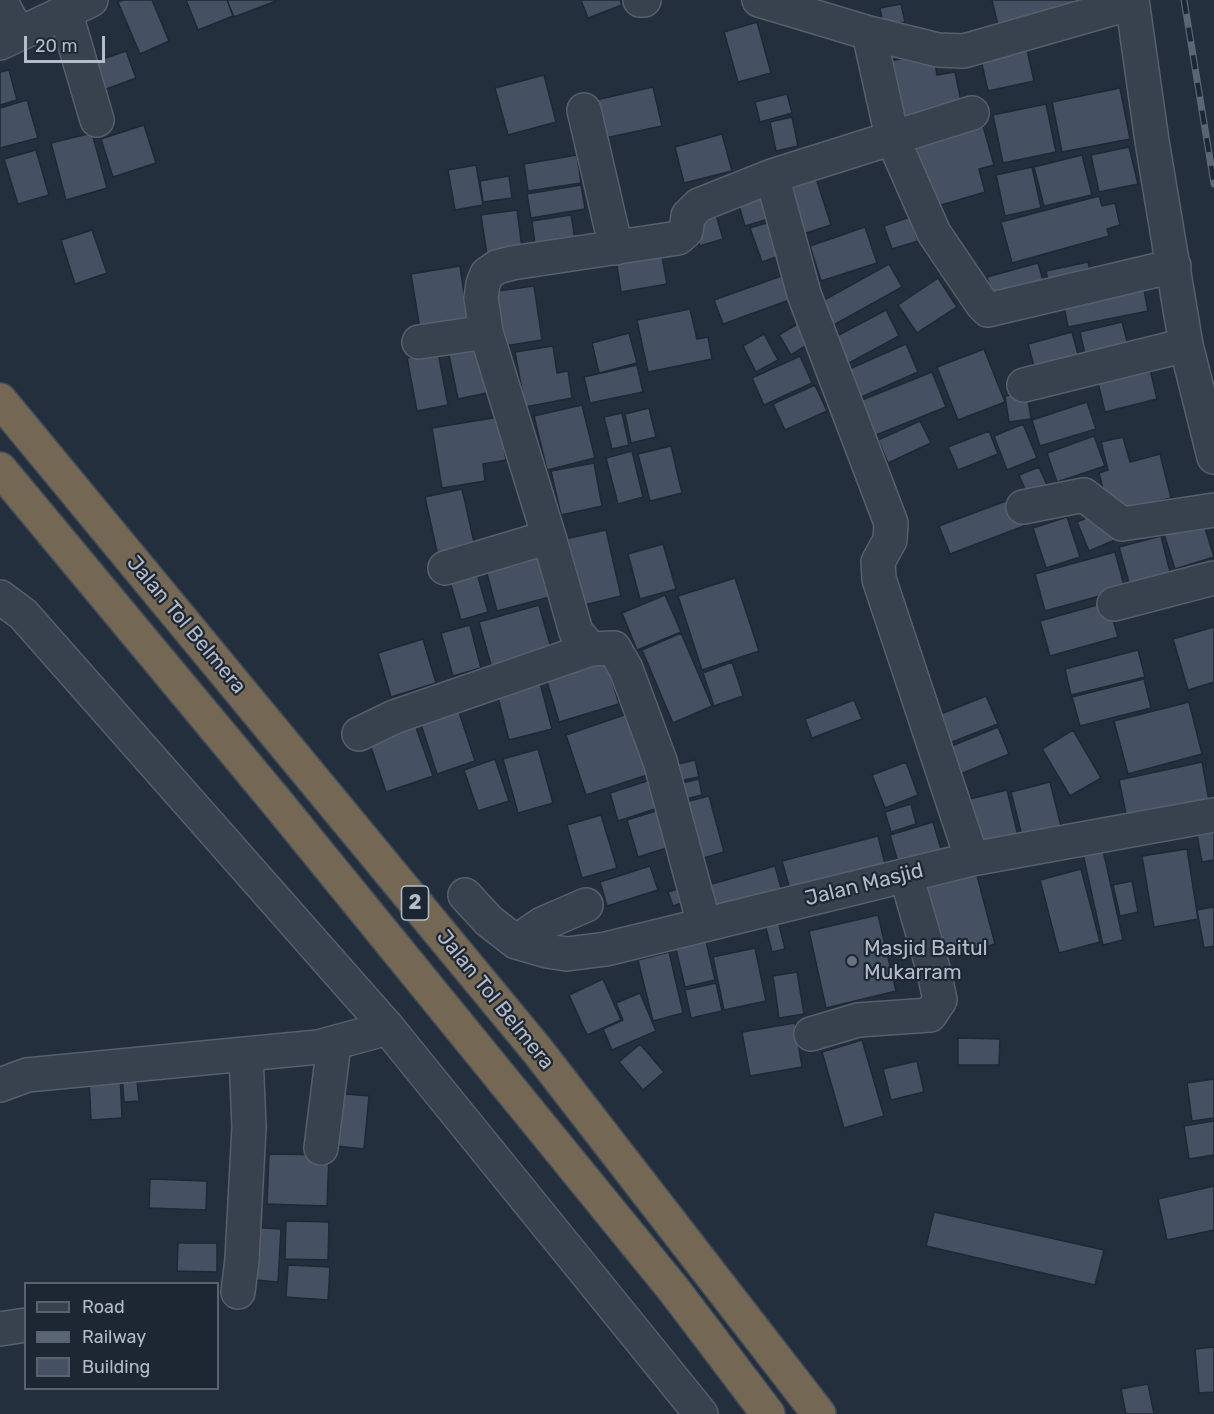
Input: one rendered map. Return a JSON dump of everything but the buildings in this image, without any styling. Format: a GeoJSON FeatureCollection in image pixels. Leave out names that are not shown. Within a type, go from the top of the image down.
{"type":"FeatureCollection","features":[{"type":"Feature","properties":{"kind":"highway","name":"Jalan Tol Belmera"},"geometry":{"type":"LineString","coordinates":[[0,400],[537,1050],[819,1414]]}},
{"type":"Feature","properties":{"kind":"highway","name":"Jalan Tol Belmera"},"geometry":{"type":"LineString","coordinates":[[0,469],[275,800],[674,1290],[768,1414]]}},
{"type":"Feature","properties":{"kind":"street"},"geometry":{"type":"LineString","coordinates":[[0,0],[10,19],[11,38],[78,5],[97,120]]}},
{"type":"Feature","properties":{"kind":"street"},"geometry":{"type":"LineString","coordinates":[[759,0],[869,33],[938,50],[964,51],[1132,1],[1152,141],[1186,345],[1214,457]]}},
{"type":"Feature","properties":{"kind":"street"},"geometry":{"type":"LineString","coordinates":[[869,33],[892,137],[934,233],[988,310],[1174,266]]}},
{"type":"Feature","properties":{"kind":"street"},"geometry":{"type":"LineString","coordinates":[[584,110],[616,248]]}},
{"type":"Feature","properties":{"kind":"street"},"geometry":{"type":"LineString","coordinates":[[591,649],[576,632],[486,332],[482,298],[483,284],[487,274],[497,267],[678,238],[686,231],[688,216],[699,205],[772,176],[972,113]]}},
{"type":"Feature","properties":{"kind":"street"},"geometry":{"type":"LineString","coordinates":[[772,176],[804,294],[891,524],[890,540],[878,562],[879,579],[972,859]]}},
{"type":"Feature","properties":{"kind":"street"},"geometry":{"type":"LineString","coordinates":[[420,342],[486,332]]}},
{"type":"Feature","properties":{"kind":"street"},"geometry":{"type":"LineString","coordinates":[[1024,386],[1186,345]]}},
{"type":"Feature","properties":{"kind":"street"},"geometry":{"type":"LineString","coordinates":[[1023,507],[1084,495],[1122,524],[1214,510]]}},
{"type":"Feature","properties":{"kind":"street"},"geometry":{"type":"LineString","coordinates":[[445,568],[549,537]]}},
{"type":"Feature","properties":{"kind":"street"},"geometry":{"type":"LineString","coordinates":[[1114,604],[1214,578]]}},
{"type":"Feature","properties":{"kind":"street"},"geometry":{"type":"LineString","coordinates":[[0,597],[23,614],[179,782],[388,1028],[701,1414]]}},
{"type":"Feature","properties":{"kind":"street"},"geometry":{"type":"LineString","coordinates":[[359,734],[394,717],[591,649],[614,648],[626,669],[660,761],[704,924]]}},
{"type":"Feature","properties":{"kind":"street","name":"Jalan Masjid"},"geometry":{"type":"LineString","coordinates":[[516,942],[567,954],[606,949],[972,859],[1214,815]]}},
{"type":"Feature","properties":{"kind":"street"},"geometry":{"type":"LineString","coordinates":[[811,1034],[858,1020],[930,1015],[940,1000],[906,875]]}},
{"type":"Feature","properties":{"kind":"street"},"geometry":{"type":"LineString","coordinates":[[465,895],[489,921],[516,942],[542,924],[586,905]]}},
{"type":"Feature","properties":{"kind":"street"},"geometry":{"type":"LineString","coordinates":[[0,1085],[27,1074],[334,1044],[388,1028]]}},
{"type":"Feature","properties":{"kind":"street"},"geometry":{"type":"LineString","coordinates":[[321,1148],[334,1044]]}},
{"type":"Feature","properties":{"kind":"street"},"geometry":{"type":"LineString","coordinates":[[238,1292],[249,1127],[246,1054]]}},
{"type":"Feature","properties":{"kind":"street"},"geometry":{"type":"LineString","coordinates":[[0,1329],[24,1325]]}},
{"type":"Feature","properties":{"kind":"railway"},"geometry":{"type":"LineString","coordinates":[[1184,0],[1214,184]]}},
{"type":"Feature","properties":{"kind":"place","name":"Masjid Baitul Mukarram"},"geometry":{"type":"Point","coordinates":[852,961]}}]}
